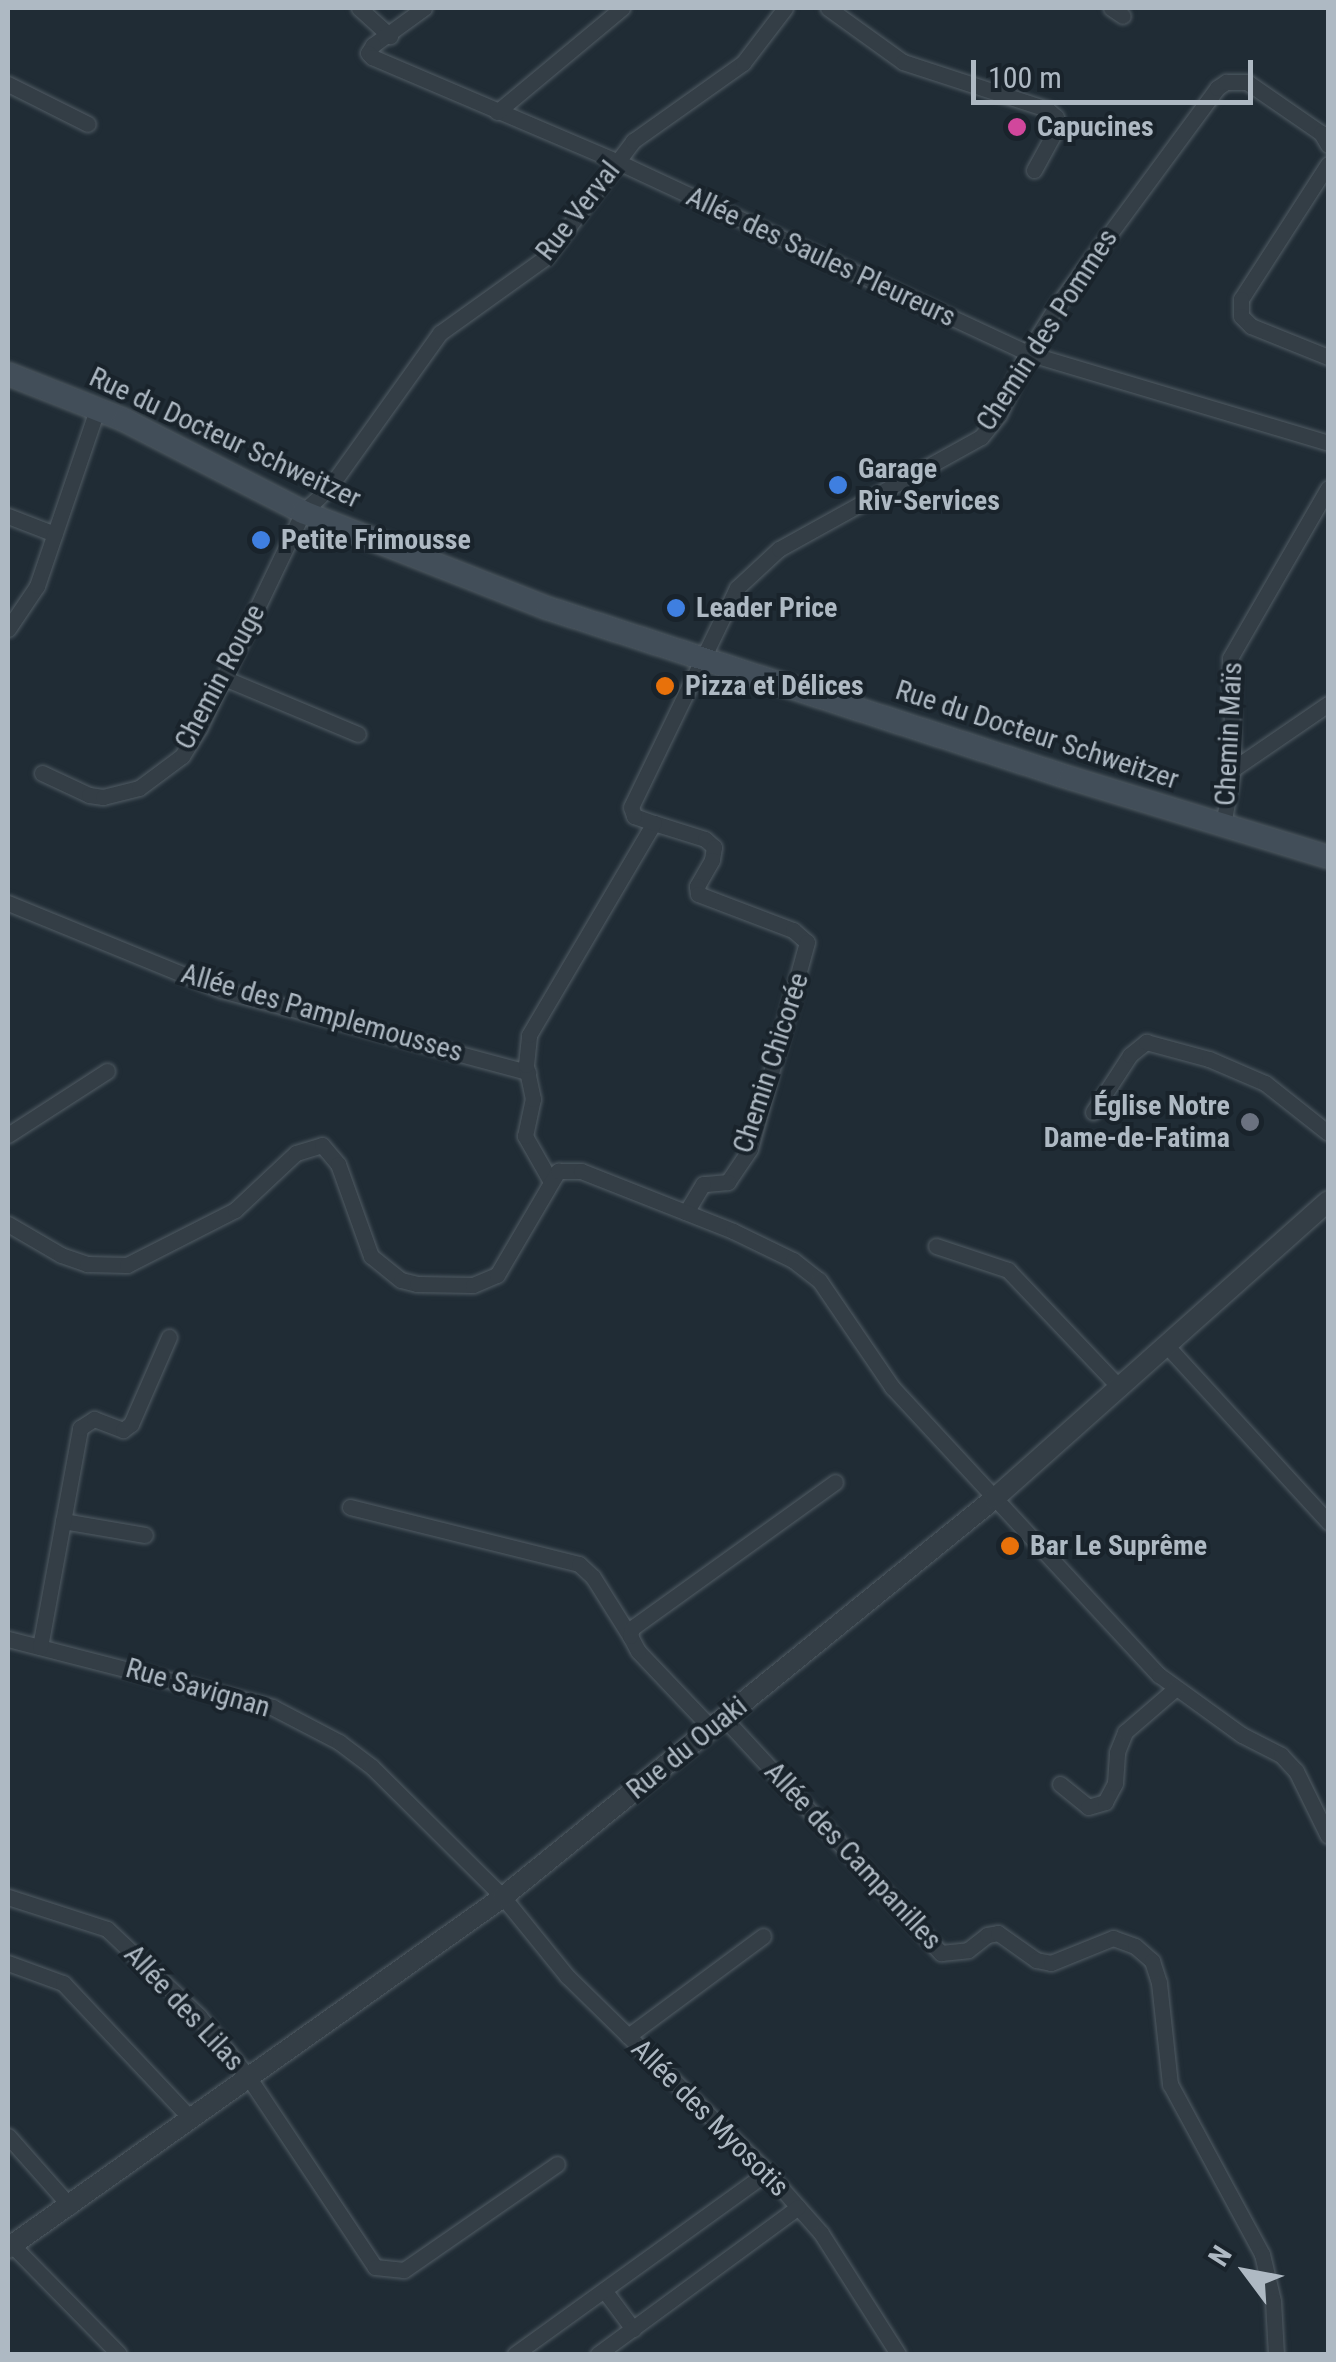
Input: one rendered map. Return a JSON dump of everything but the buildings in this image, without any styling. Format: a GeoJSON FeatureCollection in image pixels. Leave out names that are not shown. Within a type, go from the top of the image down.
{"type":"FeatureCollection","features":[{"type":"Feature","properties":{"kind":"main road","name":"Rue du Docteur Schweitzer"},"geometry":{"type":"LineString","coordinates":[[8,374],[97,410],[303,512],[548,608],[1328,857]]}},
{"type":"Feature","properties":{"kind":"street"},"geometry":{"type":"LineString","coordinates":[[359,8],[390,36],[424,8]]}},
{"type":"Feature","properties":{"kind":"street"},"geometry":{"type":"LineString","coordinates":[[497,112],[622,8]]}},
{"type":"Feature","properties":{"kind":"street","name":"Rue Verval"},"geometry":{"type":"LineString","coordinates":[[303,512],[329,488],[440,333],[546,257],[616,161],[653,124],[743,63],[786,8]]}},
{"type":"Feature","properties":{"kind":"street"},"geometry":{"type":"LineString","coordinates":[[828,8],[903,62],[1047,109],[1056,118],[1057,128],[1034,170]]}},
{"type":"Feature","properties":{"kind":"street","name":"Allée des Saules Pleureurs"},"geometry":{"type":"LineString","coordinates":[[390,36],[370,48],[368,52],[376,61],[616,161],[1027,353],[1328,444]]}},
{"type":"Feature","properties":{"kind":"street","name":"Chemin des Pommes"},"geometry":{"type":"LineString","coordinates":[[654,823],[634,816],[632,807],[726,602],[756,567],[779,549],[981,436],[1005,404],[1027,353],[1058,304],[1216,88],[1226,82],[1248,82],[1321,132],[1328,145]]}},
{"type":"Feature","properties":{"kind":"street"},"geometry":{"type":"LineString","coordinates":[[8,84],[88,124]]}},
{"type":"Feature","properties":{"kind":"street"},"geometry":{"type":"LineString","coordinates":[[1328,164],[1241,298],[1241,316],[1250,326],[1328,357]]}},
{"type":"Feature","properties":{"kind":"street"},"geometry":{"type":"LineString","coordinates":[[8,629],[34,594],[97,410]]}},
{"type":"Feature","properties":{"kind":"street","name":"Chemin Maïs"},"geometry":{"type":"LineString","coordinates":[[1222,825],[1233,769],[1230,658],[1328,488]]}},
{"type":"Feature","properties":{"kind":"street","name":"Chemin Rouge"},"geometry":{"type":"LineString","coordinates":[[42,773],[88,795],[103,797],[139,788],[182,756],[303,512]]}},
{"type":"Feature","properties":{"kind":"street"},"geometry":{"type":"LineString","coordinates":[[8,516],[55,534]]}},
{"type":"Feature","properties":{"kind":"street"},"geometry":{"type":"LineString","coordinates":[[224,678],[358,734]]}},
{"type":"Feature","properties":{"kind":"street"},"geometry":{"type":"LineString","coordinates":[[1233,769],[1328,704]]}},
{"type":"Feature","properties":{"kind":"street"},"geometry":{"type":"LineString","coordinates":[[550,1180],[525,1136],[533,1099],[528,1072],[529,1035],[654,823]]}},
{"type":"Feature","properties":{"kind":"street","name":"Chemin Chicorée"},"geometry":{"type":"LineString","coordinates":[[654,823],[705,839],[714,847],[712,860],[697,886],[698,894],[794,930],[807,942],[750,1149],[728,1182],[704,1184],[686,1212]]}},
{"type":"Feature","properties":{"kind":"street","name":"Allée des Pamplemousses"},"geometry":{"type":"LineString","coordinates":[[8,903],[221,990],[528,1072]]}},
{"type":"Feature","properties":{"kind":"street"},"geometry":{"type":"LineString","coordinates":[[1093,1112],[1130,1054],[1146,1042],[1158,1043],[1266,1083],[1328,1132]]}},
{"type":"Feature","properties":{"kind":"street"},"geometry":{"type":"LineString","coordinates":[[8,1135],[107,1071]]}},
{"type":"Feature","properties":{"kind":"street"},"geometry":{"type":"LineString","coordinates":[[8,1224],[61,1256],[87,1264],[127,1265],[235,1210],[296,1153],[322,1144],[338,1164],[362,1238],[385,1269],[417,1284],[473,1286],[497,1275],[506,1266],[558,1171],[581,1170],[793,1260],[838,1301],[870,1360],[1176,1688],[1242,1735],[1281,1755],[1296,1770],[1328,1836]]}},
{"type":"Feature","properties":{"kind":"street","name":"Rue du Ouaki"},"geometry":{"type":"LineString","coordinates":[[10,2247],[503,1897],[995,1498],[1327,1206]]}},
{"type":"Feature","properties":{"kind":"street"},"geometry":{"type":"LineString","coordinates":[[936,1246],[1008,1270],[1120,1388]]}},
{"type":"Feature","properties":{"kind":"street"},"geometry":{"type":"LineString","coordinates":[[40,1647],[80,1428],[94,1419],[123,1430],[131,1424],[168,1336]]}},
{"type":"Feature","properties":{"kind":"street"},"geometry":{"type":"LineString","coordinates":[[1167,1346],[1328,1522]]}},
{"type":"Feature","properties":{"kind":"street"},"geometry":{"type":"LineString","coordinates":[[630,1636],[637,1620],[835,1482]]}},
{"type":"Feature","properties":{"kind":"street"},"geometry":{"type":"LineString","coordinates":[[350,1508],[579,1564],[593,1576],[638,1652],[718,1723]]}},
{"type":"Feature","properties":{"kind":"street"},"geometry":{"type":"LineString","coordinates":[[63,1521],[145,1535]]}},
{"type":"Feature","properties":{"kind":"street","name":"Rue Savignan"},"geometry":{"type":"LineString","coordinates":[[8,1639],[242,1697],[311,1726],[372,1767],[503,1897]]}},
{"type":"Feature","properties":{"kind":"street"},"geometry":{"type":"LineString","coordinates":[[1060,1784],[1088,1807],[1105,1802],[1115,1783],[1118,1752],[1125,1732],[1176,1688]]}},
{"type":"Feature","properties":{"kind":"street","name":"Allée des Campanilles"},"geometry":{"type":"LineString","coordinates":[[718,1723],[942,1953],[968,1950],[987,1935],[998,1934],[1027,1955],[1051,1963],[1113,1938],[1135,1946],[1152,1961],[1159,1983],[1170,2084],[1262,2254],[1273,2302],[1276,2354]]}},
{"type":"Feature","properties":{"kind":"street","name":"Allée des Lilas"},"geometry":{"type":"LineString","coordinates":[[8,1897],[91,1922],[121,1940],[199,2016],[250,2078],[368,2260],[384,2271],[404,2270],[557,2164]]}},
{"type":"Feature","properties":{"kind":"street","name":"Allée des Myosotis"},"geometry":{"type":"LineString","coordinates":[[503,1897],[530,1935],[767,2172],[822,2233],[898,2354]]}},
{"type":"Feature","properties":{"kind":"street"},"geometry":{"type":"LineString","coordinates":[[628,2036],[764,1936]]}},
{"type":"Feature","properties":{"kind":"street"},"geometry":{"type":"LineString","coordinates":[[8,1963],[54,1976],[63,1983],[191,2119]]}},
{"type":"Feature","properties":{"kind":"street"},"geometry":{"type":"LineString","coordinates":[[8,2136],[70,2206]]}},
{"type":"Feature","properties":{"kind":"street"},"geometry":{"type":"LineString","coordinates":[[515,2354],[767,2172]]}},
{"type":"Feature","properties":{"kind":"street"},"geometry":{"type":"LineString","coordinates":[[598,2354],[798,2207]]}},
{"type":"Feature","properties":{"kind":"street"},"geometry":{"type":"LineString","coordinates":[[10,2247],[119,2354]]}},
{"type":"Feature","properties":{"kind":"street"},"geometry":{"type":"LineString","coordinates":[[604,2290],[633,2329]]}},
{"type":"Feature","properties":{"kind":"place","name":"Capucines"},"geometry":{"type":"Point","coordinates":[1017,127]}},
{"type":"Feature","properties":{"kind":"place","name":"Garage Riv-Services"},"geometry":{"type":"Point","coordinates":[838,485]}},
{"type":"Feature","properties":{"kind":"place","name":"Petite Frimousse"},"geometry":{"type":"Point","coordinates":[261,540]}},
{"type":"Feature","properties":{"kind":"place","name":"Leader Price"},"geometry":{"type":"Point","coordinates":[676,608]}},
{"type":"Feature","properties":{"kind":"place","name":"Pizza et Délices"},"geometry":{"type":"Point","coordinates":[665,686]}},
{"type":"Feature","properties":{"kind":"place","name":"Église Notre Dame-de-Fatima"},"geometry":{"type":"Point","coordinates":[1250,1122]}},
{"type":"Feature","properties":{"kind":"place","name":"Bar Le Suprême"},"geometry":{"type":"Point","coordinates":[1010,1546]}}]}
